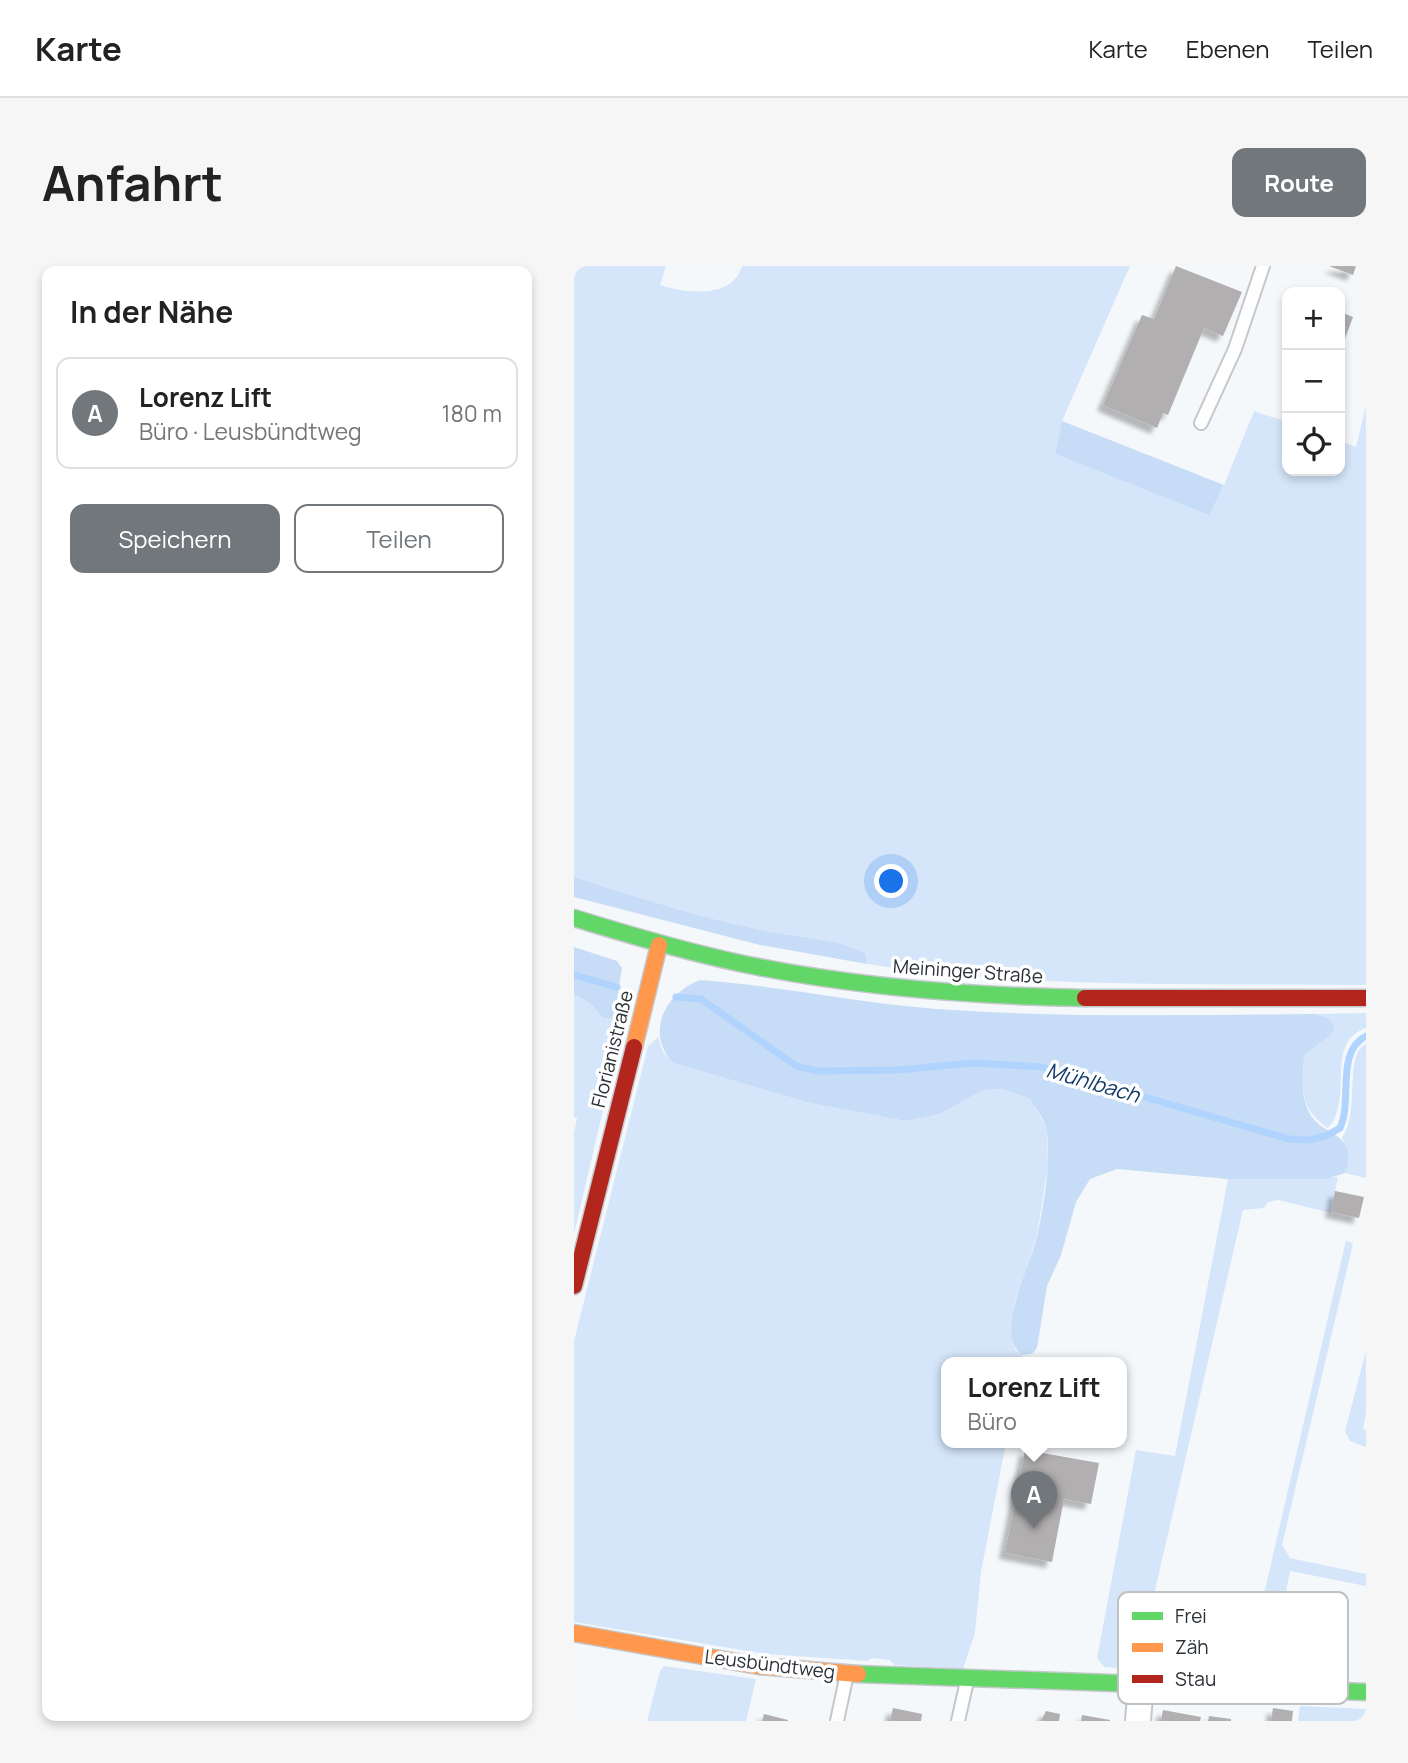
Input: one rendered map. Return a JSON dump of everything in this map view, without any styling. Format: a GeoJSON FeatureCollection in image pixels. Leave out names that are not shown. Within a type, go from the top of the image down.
{"type":"FeatureCollection","features":[{"type":"Feature","properties":{"kind":"street","name":"Meininger Straße"},"geometry":{"type":"LineString","coordinates":[[574,918],[659,945],[762,968],[940,992],[1043,998],[1366,998]]}},
{"type":"Feature","properties":{"kind":"street","name":"Florianistraße"},"geometry":{"type":"LineString","coordinates":[[574,1286],[659,945]]}},
{"type":"Feature","properties":{"kind":"street","name":"Leusbündtweg"},"geometry":{"type":"LineString","coordinates":[[574,1633],[759,1666],[967,1681],[1118,1684]]}},
{"type":"Feature","properties":{"kind":"street","name":"Leusbündtweg"},"geometry":{"type":"LineString","coordinates":[[1348,1691],[1366,1692]]}},
{"type":"Feature","properties":{"kind":"lane"},"geometry":{"type":"LineString","coordinates":[[1201,423],[1235,349],[1263,266]]}},
{"type":"Feature","properties":{"kind":"lane"},"geometry":{"type":"LineString","coordinates":[[837,1721],[847,1674]]}},
{"type":"Feature","properties":{"kind":"lane"},"geometry":{"type":"LineString","coordinates":[[958,1721],[967,1681]]}},
{"type":"Feature","properties":{"kind":"shaded area"},"geometry":{"type":"Polygon","coordinates":[[[574,266],[666,266],[660,285],[682,290],[707,291],[728,284],[737,277],[742,266],[1130,266],[1062,421],[1055,454],[1208,514],[1224,485],[1254,411],[1282,420],[1282,476],[1345,476],[1345,443],[1356,447],[1366,406],[1366,985],[1054,981],[991,978],[867,964],[865,953],[841,944],[717,920],[574,877],[574,266]]]}},
{"type":"Feature","properties":{"kind":"shaded area"},"geometry":{"type":"Polygon","coordinates":[[[1062,421],[1224,485],[1209,515],[1055,454],[1062,421]]]}},
{"type":"Feature","properties":{"kind":"shaded area"},"geometry":{"type":"Polygon","coordinates":[[[574,877],[717,920],[841,944],[865,953],[867,964],[760,945],[574,897],[574,877]]]}},
{"type":"Feature","properties":{"kind":"shaded area"},"geometry":{"type":"Polygon","coordinates":[[[574,947],[617,961],[622,968],[614,1019],[603,1018],[591,1004],[574,994],[574,947]]]}},
{"type":"Feature","properties":{"kind":"shaded area"},"geometry":{"type":"Polygon","coordinates":[[[700,980],[907,1006],[984,1012],[1125,1015],[1314,1014],[1327,1018],[1334,1025],[1332,1033],[1304,1056],[1305,1100],[1316,1122],[1344,1142],[1348,1150],[1345,1173],[1326,1179],[1228,1179],[1117,1169],[1090,1179],[1076,1202],[1061,1255],[1047,1286],[1037,1348],[1032,1354],[1022,1355],[1014,1345],[1011,1331],[1013,1314],[1038,1233],[1048,1157],[1046,1128],[1030,1099],[1003,1089],[983,1090],[940,1114],[906,1121],[810,1103],[673,1063],[660,1039],[663,1015],[677,994],[700,980]]]}},
{"type":"Feature","properties":{"kind":"shaded area"},"geometry":{"type":"Polygon","coordinates":[[[574,994],[591,1004],[603,1018],[614,1019],[623,1025],[574,1234],[574,1133],[577,1118],[574,1117],[574,994]]]}},
{"type":"Feature","properties":{"kind":"shaded area"},"geometry":{"type":"Polygon","coordinates":[[[1366,1013],[1366,1028],[1353,1035],[1346,1046],[1342,1059],[1339,1103],[1336,1116],[1328,1128],[1312,1113],[1304,1097],[1304,1056],[1321,1042],[1314,1014],[1366,1013]]]}},
{"type":"Feature","properties":{"kind":"shaded area"},"geometry":{"type":"Polygon","coordinates":[[[658,1037],[663,1052],[673,1063],[810,1103],[906,1121],[940,1114],[983,1090],[1003,1089],[1030,1099],[1047,1128],[1048,1165],[1037,1236],[1014,1304],[1015,1350],[1022,1357],[941,1357],[941,1448],[1005,1448],[981,1572],[975,1633],[963,1669],[894,1665],[890,1660],[872,1658],[867,1661],[766,1654],[574,1622],[574,1341],[648,1046],[658,1037]]]}},
{"type":"Feature","properties":{"kind":"shaded area"},"geometry":{"type":"Polygon","coordinates":[[[1366,1044],[1366,1178],[1345,1173],[1347,1147],[1342,1138],[1351,1113],[1355,1060],[1359,1050],[1366,1044]]]}},
{"type":"Feature","properties":{"kind":"shaded area"},"geometry":{"type":"Polygon","coordinates":[[[1338,1177],[1331,1213],[1278,1200],[1268,1202],[1264,1208],[1243,1210],[1155,1592],[1118,1592],[1118,1668],[1104,1667],[1097,1658],[1136,1450],[1175,1456],[1228,1179],[1338,1177]]]}},
{"type":"Feature","properties":{"kind":"shaded area"},"geometry":{"type":"Polygon","coordinates":[[[1346,1240],[1353,1244],[1282,1545],[1290,1558],[1366,1574],[1366,1586],[1290,1571],[1286,1592],[1264,1592],[1346,1240]]]}},
{"type":"Feature","properties":{"kind":"shaded area"},"geometry":{"type":"Polygon","coordinates":[[[1366,1351],[1366,1414],[1363,1429],[1366,1430],[1366,1447],[1350,1441],[1345,1431],[1366,1351]]]}},
{"type":"Feature","properties":{"kind":"shaded area"},"geometry":{"type":"Polygon","coordinates":[[[664,1666],[756,1679],[746,1721],[647,1721],[660,1671],[664,1666]]]}},
{"type":"Feature","properties":{"kind":"shaded area"},"geometry":{"type":"Polygon","coordinates":[[[1300,1706],[1366,1709],[1366,1721],[1298,1721],[1300,1706]]]}},
{"type":"Feature","properties":{"kind":"building"},"geometry":{"type":"Polygon","coordinates":[[[1176,266],[1242,292],[1223,336],[1204,328],[1168,415],[1163,413],[1157,428],[1103,405],[1142,315],[1154,319],[1176,266]]]}},
{"type":"Feature","properties":{"kind":"building"},"geometry":{"type":"Polygon","coordinates":[[[1329,266],[1356,266],[1353,275],[1329,266]]]}},
{"type":"Feature","properties":{"kind":"building"},"geometry":{"type":"Polygon","coordinates":[[[1345,314],[1353,317],[1345,339],[1345,314]]]}},
{"type":"Feature","properties":{"kind":"building"},"geometry":{"type":"Polygon","coordinates":[[[1335,1191],[1364,1197],[1359,1218],[1331,1212],[1335,1191]]]}},
{"type":"Feature","properties":{"kind":"building"},"geometry":{"type":"Polygon","coordinates":[[[1025,1450],[1099,1463],[1091,1504],[1064,1499],[1052,1562],[1005,1553],[1025,1450]]]}},
{"type":"Feature","properties":{"kind":"building"},"geometry":{"type":"Polygon","coordinates":[[[893,1708],[922,1714],[921,1721],[890,1721],[893,1708]]]}},
{"type":"Feature","properties":{"kind":"building"},"geometry":{"type":"Polygon","coordinates":[[[1273,1708],[1293,1711],[1292,1721],[1271,1721],[1273,1708]]]}},
{"type":"Feature","properties":{"kind":"building"},"geometry":{"type":"Polygon","coordinates":[[[1163,1710],[1201,1717],[1200,1721],[1161,1721],[1163,1710]]]}},
{"type":"Feature","properties":{"kind":"building"},"geometry":{"type":"Polygon","coordinates":[[[1046,1711],[1060,1714],[1059,1721],[1041,1721],[1046,1711]]]}},
{"type":"Feature","properties":{"kind":"building"},"geometry":{"type":"Polygon","coordinates":[[[764,1714],[788,1720],[788,1721],[762,1721],[764,1714]]]}},
{"type":"Feature","properties":{"kind":"building"},"geometry":{"type":"Polygon","coordinates":[[[1082,1715],[1110,1720],[1110,1721],[1081,1721],[1082,1715]]]}},
{"type":"Feature","properties":{"kind":"building"},"geometry":{"type":"Polygon","coordinates":[[[1209,1716],[1231,1719],[1231,1721],[1208,1721],[1209,1716]]]}},
{"type":"Feature","properties":{"kind":"waterway","name":"Mühlbach"},"geometry":{"type":"LineString","coordinates":[[574,975],[617,987]]}},
{"type":"Feature","properties":{"kind":"waterway","name":"Mühlbach"},"geometry":{"type":"LineString","coordinates":[[676,997],[701,999],[796,1066],[818,1071],[897,1070],[973,1063],[1042,1067],[1289,1139],[1308,1140],[1326,1136],[1340,1128],[1344,1117],[1346,1078],[1351,1053],[1357,1043],[1366,1036]]}},
{"type":"Feature","properties":{"kind":"traffic: fast"},"geometry":{"type":"LineString","coordinates":[[574,918],[718,958],[824,978],[954,992],[1085,998]]}},
{"type":"Feature","properties":{"kind":"traffic: fast"},"geometry":{"type":"LineString","coordinates":[[858,1674],[1118,1683]]}},
{"type":"Feature","properties":{"kind":"traffic: fast"},"geometry":{"type":"LineString","coordinates":[[1348,1691],[1366,1692]]}},
{"type":"Feature","properties":{"kind":"traffic: slow"},"geometry":{"type":"LineString","coordinates":[[634,1047],[659,945]]}},
{"type":"Feature","properties":{"kind":"traffic: slow"},"geometry":{"type":"LineString","coordinates":[[574,1633],[759,1666],[858,1674]]}},
{"type":"Feature","properties":{"kind":"traffic: jam"},"geometry":{"type":"LineString","coordinates":[[1085,998],[1366,998]]}},
{"type":"Feature","properties":{"kind":"traffic: jam"},"geometry":{"type":"LineString","coordinates":[[574,1286],[634,1047]]}},
{"type":"Feature","properties":{"kind":"place","name":"Lorenz Lift"},"geometry":{"type":"Point","coordinates":[1034,1529]}}]}
